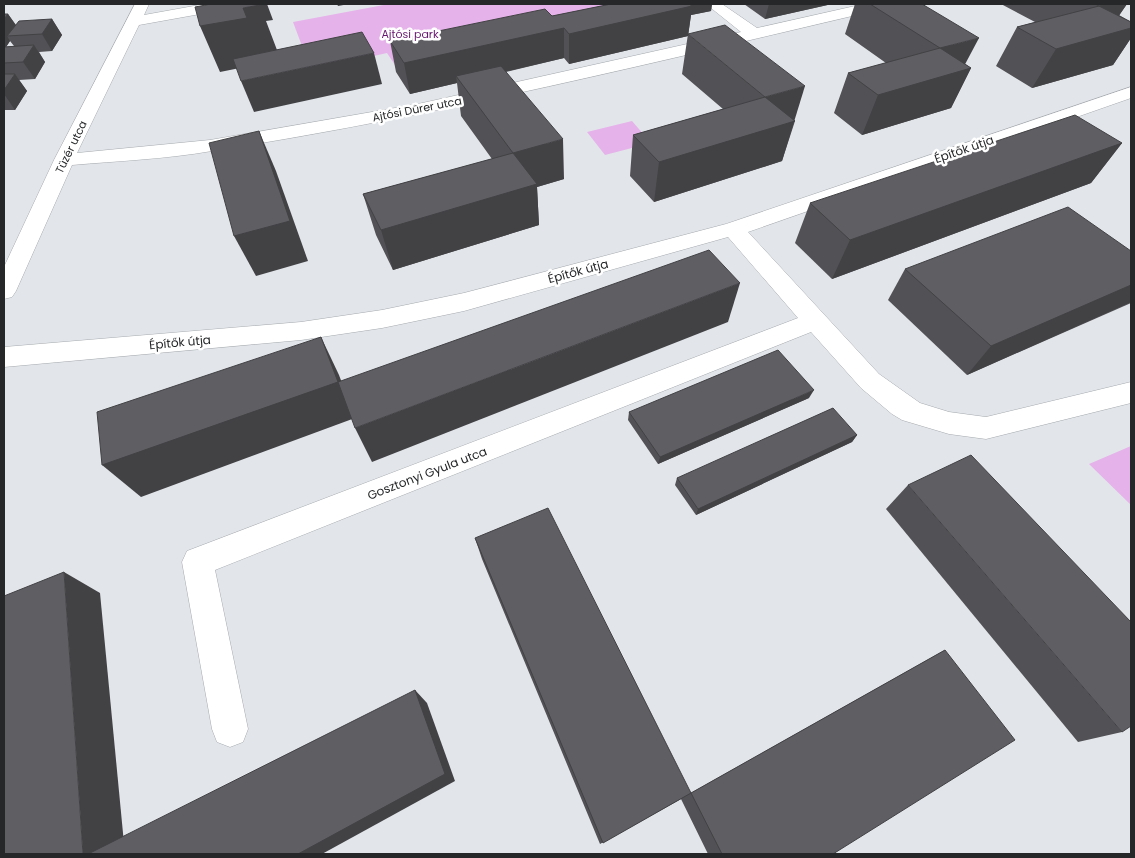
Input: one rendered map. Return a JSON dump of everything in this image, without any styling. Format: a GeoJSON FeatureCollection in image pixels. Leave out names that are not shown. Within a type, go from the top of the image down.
{"type":"FeatureCollection","features":[{"type":"Feature","properties":{"kind":"street","name":"Tüzér utca"},"geometry":{"type":"LineString","coordinates":[[4,292],[64,160],[142,4]]}},
{"type":"Feature","properties":{"kind":"street"},"geometry":{"type":"LineString","coordinates":[[132,22],[200,7],[228,4]]}},
{"type":"Feature","properties":{"kind":"street"},"geometry":{"type":"LineString","coordinates":[[713,4],[753,34]]}},
{"type":"Feature","properties":{"kind":"street","name":"Ajtósi Dürer utca"},"geometry":{"type":"LineString","coordinates":[[64,160],[210,146],[418,109],[621,65],[882,4]]}},
{"type":"Feature","properties":{"kind":"street","name":"Építők útja"},"geometry":{"type":"LineString","coordinates":[[4,357],[301,331],[464,302],[733,229],[1131,92]]}},
{"type":"Feature","properties":{"kind":"street"},"geometry":{"type":"LineString","coordinates":[[733,229],[870,381],[901,406],[912,412],[949,423],[986,428],[1131,394]]}},
{"type":"Feature","properties":{"kind":"street","name":"Gosztonyi Gyula utca"},"geometry":{"type":"LineString","coordinates":[[230,730],[198,562],[815,321]]}},
{"type":"Feature","properties":{"kind":"green space","name":"Ajtósi park"},"geometry":{"type":"Polygon","coordinates":[[[389,4],[639,4],[658,19],[397,68],[387,53],[311,70],[293,22],[389,4]]]}},
{"type":"Feature","properties":{"kind":"green space"},"geometry":{"type":"Polygon","coordinates":[[[632,121],[651,143],[605,155],[587,132],[632,121]]]}},
{"type":"Feature","properties":{"kind":"green space"},"geometry":{"type":"Polygon","coordinates":[[[1131,446],[1131,505],[1089,464],[1131,446]]]}},
{"type":"Feature","properties":{"kind":"building"},"geometry":{"type":"Polygon","coordinates":[[[211,4],[260,5],[243,8],[247,18],[200,26],[195,7],[211,4]]]}},
{"type":"Feature","properties":{"kind":"building"},"geometry":{"type":"Polygon","coordinates":[[[611,4],[689,4],[692,6],[569,34],[564,28],[404,63],[390,41],[545,9],[552,16],[611,4]]]}},
{"type":"Feature","properties":{"kind":"building"},"geometry":{"type":"Polygon","coordinates":[[[870,4],[922,4],[979,38],[940,48],[870,4]]]}},
{"type":"Feature","properties":{"kind":"building"},"geometry":{"type":"Polygon","coordinates":[[[1099,6],[1131,22],[1131,28],[1056,49],[1017,27],[1099,6]]]}},
{"type":"Feature","properties":{"kind":"building"},"geometry":{"type":"Polygon","coordinates":[[[52,19],[42,34],[7,36],[19,21],[52,19]]]}},
{"type":"Feature","properties":{"kind":"building"},"geometry":{"type":"Polygon","coordinates":[[[725,25],[805,86],[765,97],[688,34],[725,25]]]}},
{"type":"Feature","properties":{"kind":"building"},"geometry":{"type":"Polygon","coordinates":[[[362,32],[374,53],[241,81],[233,59],[362,32]]]}},
{"type":"Feature","properties":{"kind":"building"},"geometry":{"type":"Polygon","coordinates":[[[34,45],[23,62],[4,63],[4,47],[34,45]]]}},
{"type":"Feature","properties":{"kind":"building"},"geometry":{"type":"Polygon","coordinates":[[[940,48],[971,68],[878,95],[848,73],[940,48]]]}},
{"type":"Feature","properties":{"kind":"building"},"geometry":{"type":"Polygon","coordinates":[[[501,66],[563,139],[513,153],[456,76],[501,66]]]}},
{"type":"Feature","properties":{"kind":"building"},"geometry":{"type":"Polygon","coordinates":[[[4,74],[15,74],[4,90],[4,74]]]}},
{"type":"Feature","properties":{"kind":"building"},"geometry":{"type":"Polygon","coordinates":[[[765,97],[795,121],[659,162],[633,135],[765,97]]]}},
{"type":"Feature","properties":{"kind":"building"},"geometry":{"type":"Polygon","coordinates":[[[1075,115],[1122,143],[850,240],[810,203],[1075,115]]]}},
{"type":"Feature","properties":{"kind":"building"},"geometry":{"type":"Polygon","coordinates":[[[259,131],[290,221],[234,236],[209,143],[259,131]]]}},
{"type":"Feature","properties":{"kind":"building"},"geometry":{"type":"Polygon","coordinates":[[[513,153],[537,184],[381,230],[363,194],[513,153]]]}},
{"type":"Feature","properties":{"kind":"building"},"geometry":{"type":"Polygon","coordinates":[[[1068,207],[1131,251],[1131,285],[991,346],[905,269],[1068,207]]]}},
{"type":"Feature","properties":{"kind":"building"},"geometry":{"type":"Polygon","coordinates":[[[709,250],[740,283],[355,428],[338,382],[709,250]]]}},
{"type":"Feature","properties":{"kind":"building"},"geometry":{"type":"Polygon","coordinates":[[[321,337],[338,382],[102,465],[97,412],[321,337]]]}},
{"type":"Feature","properties":{"kind":"building"},"geometry":{"type":"Polygon","coordinates":[[[778,350],[814,390],[660,457],[629,412],[778,350]]]}},
{"type":"Feature","properties":{"kind":"building"},"geometry":{"type":"Polygon","coordinates":[[[833,408],[857,435],[698,509],[677,478],[833,408]]]}},
{"type":"Feature","properties":{"kind":"building"},"geometry":{"type":"Polygon","coordinates":[[[971,455],[1131,622],[1131,726],[1122,732],[908,485],[971,455]]]}},
{"type":"Feature","properties":{"kind":"building"},"geometry":{"type":"Polygon","coordinates":[[[548,508],[691,793],[603,843],[475,538],[548,508]]]}},
{"type":"Feature","properties":{"kind":"building"},"geometry":{"type":"Polygon","coordinates":[[[64,572],[83,854],[4,854],[4,596],[64,572]]]}},
{"type":"Feature","properties":{"kind":"building"},"geometry":{"type":"Polygon","coordinates":[[[945,650],[1015,740],[833,854],[722,854],[691,793],[945,650]]]}},
{"type":"Feature","properties":{"kind":"building"},"geometry":{"type":"Polygon","coordinates":[[[415,690],[445,774],[298,854],[88,854],[415,690]]]}}]}
